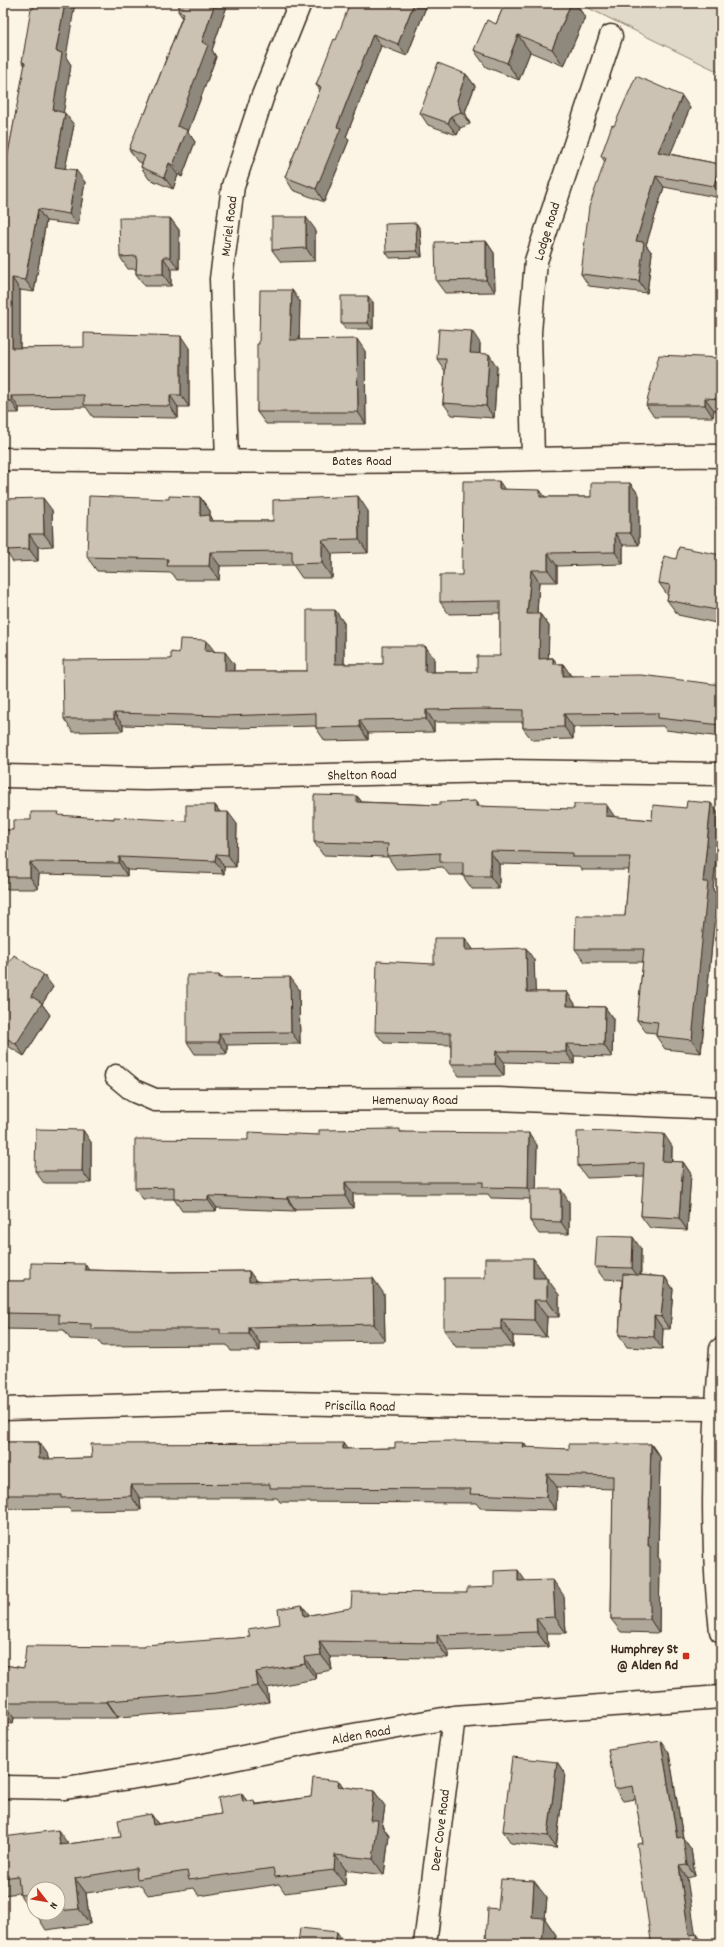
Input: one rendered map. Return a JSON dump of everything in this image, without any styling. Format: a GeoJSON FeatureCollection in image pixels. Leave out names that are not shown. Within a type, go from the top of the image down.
{"type":"FeatureCollection","features":[{"type":"Feature","properties":{"kind":"street","name":"Muriel Road"},"geometry":{"type":"LineString","coordinates":[[227,461],[221,279],[233,186],[262,98],[300,3]]}},
{"type":"Feature","properties":{"kind":"street","name":"Lodge Road"},"geometry":{"type":"LineString","coordinates":[[533,460],[530,332],[536,261],[611,36]]}},
{"type":"Feature","properties":{"kind":"street","name":"Bates Road"},"geometry":{"type":"LineString","coordinates":[[3,459],[227,461],[533,460],[652,455],[721,456]]}},
{"type":"Feature","properties":{"kind":"street","name":"Shelton Road"},"geometry":{"type":"LineString","coordinates":[[3,776],[146,779],[497,771],[721,774]]}},
{"type":"Feature","properties":{"kind":"street","name":"Hemenway Road"},"geometry":{"type":"LineString","coordinates":[[116,1076],[134,1091],[155,1100],[498,1099],[721,1108]]}},
{"type":"Feature","properties":{"kind":"street"},"geometry":{"type":"LineString","coordinates":[[721,1349],[716,1409],[713,1488],[717,1596],[721,1631]]}},
{"type":"Feature","properties":{"kind":"street","name":"Priscilla Road"},"geometry":{"type":"LineString","coordinates":[[3,1409],[241,1402],[469,1407],[716,1409]]}},
{"type":"Feature","properties":{"kind":"street","name":"Alden Road"},"geometry":{"type":"LineString","coordinates":[[3,1786],[72,1787],[175,1771],[325,1740],[454,1717],[721,1697]]}},
{"type":"Feature","properties":{"kind":"street","name":"Deer Cove Road"},"geometry":{"type":"LineString","coordinates":[[425,1944],[454,1717]]}},
{"type":"Feature","properties":{"kind":"shaded area"},"geometry":{"type":"Polygon","coordinates":[[[578,3],[721,3],[721,73],[578,3]]]}},
{"type":"Feature","properties":{"kind":"building"},"geometry":{"type":"Polygon","coordinates":[[[34,3],[65,3],[56,51],[62,53],[53,110],[65,113],[55,167],[76,170],[69,214],[38,209],[25,280],[12,278],[12,348],[84,347],[84,333],[181,336],[181,395],[170,395],[170,406],[84,405],[84,395],[11,396],[11,401],[3,401],[3,215],[5,203],[3,203],[3,158],[7,159],[25,63],[22,62],[31,9],[33,9],[34,3]]]}},
{"type":"Feature","properties":{"kind":"building"},"geometry":{"type":"Polygon","coordinates":[[[180,3],[215,3],[202,42],[208,45],[177,126],[187,130],[173,165],[169,163],[164,177],[141,167],[145,156],[129,149],[143,113],[145,114],[184,13],[178,11],[180,3]]]}},
{"type":"Feature","properties":{"kind":"building"},"geometry":{"type":"Polygon","coordinates":[[[350,3],[414,3],[398,44],[373,34],[337,127],[341,128],[316,189],[285,177],[321,87],[316,85],[334,39],[336,40],[350,3]]]}},
{"type":"Feature","properties":{"kind":"building"},"geometry":{"type":"Polygon","coordinates":[[[505,3],[571,3],[552,49],[518,35],[507,63],[474,50],[487,20],[496,24],[505,3]]]}},
{"type":"Feature","properties":{"kind":"building"},"geometry":{"type":"Polygon","coordinates":[[[438,63],[466,74],[457,100],[461,112],[451,116],[448,123],[420,113],[438,63]]]}},
{"type":"Feature","properties":{"kind":"building"},"geometry":{"type":"Polygon","coordinates":[[[636,76],[682,96],[658,152],[719,164],[714,186],[656,176],[636,241],[644,242],[639,281],[581,274],[589,207],[606,158],[601,156],[612,125],[614,126],[636,76]]]}},
{"type":"Feature","properties":{"kind":"building"},"geometry":{"type":"Polygon","coordinates":[[[272,217],[306,217],[306,248],[272,250],[272,217]]]}},
{"type":"Feature","properties":{"kind":"building"},"geometry":{"type":"Polygon","coordinates":[[[119,218],[170,218],[170,257],[163,257],[163,274],[136,274],[137,256],[120,257],[119,218]]]}},
{"type":"Feature","properties":{"kind":"building"},"geometry":{"type":"Polygon","coordinates":[[[416,223],[417,251],[386,252],[385,224],[416,223]]]}},
{"type":"Feature","properties":{"kind":"building"},"geometry":{"type":"Polygon","coordinates":[[[486,241],[486,280],[436,281],[435,242],[486,241]]]}},
{"type":"Feature","properties":{"kind":"building"},"geometry":{"type":"Polygon","coordinates":[[[260,290],[292,290],[290,340],[357,339],[358,412],[257,412],[257,344],[259,344],[260,290]]]}},
{"type":"Feature","properties":{"kind":"building"},"geometry":{"type":"Polygon","coordinates":[[[341,296],[368,296],[368,323],[341,323],[341,296]]]}},
{"type":"Feature","properties":{"kind":"building"},"geometry":{"type":"Polygon","coordinates":[[[439,329],[472,331],[470,353],[489,354],[486,406],[443,403],[446,359],[437,359],[439,329]]]}},
{"type":"Feature","properties":{"kind":"building"},"geometry":{"type":"Polygon","coordinates":[[[659,355],[721,358],[721,399],[705,398],[705,405],[646,405],[659,355]]]}},
{"type":"Feature","properties":{"kind":"building"},"geometry":{"type":"Polygon","coordinates":[[[463,481],[499,481],[499,489],[540,490],[540,497],[591,497],[591,483],[630,483],[630,533],[615,533],[615,552],[548,553],[548,570],[531,570],[527,614],[540,614],[539,659],[553,658],[553,664],[563,664],[563,676],[641,675],[721,685],[721,725],[658,718],[658,713],[564,714],[564,727],[523,728],[523,710],[480,709],[426,710],[426,719],[359,720],[360,727],[316,728],[316,713],[223,716],[114,713],[114,719],[64,719],[63,660],[171,659],[171,652],[179,653],[180,639],[206,640],[205,651],[225,652],[225,671],[307,671],[307,610],[335,610],[335,664],[383,664],[383,646],[425,646],[425,672],[477,672],[477,656],[500,656],[500,601],[440,602],[440,575],[462,575],[463,481]]]}},
{"type":"Feature","properties":{"kind":"building"},"geometry":{"type":"Polygon","coordinates":[[[721,486],[721,509],[717,509],[721,486]]]}},
{"type":"Feature","properties":{"kind":"building"},"geometry":{"type":"Polygon","coordinates":[[[89,496],[169,499],[169,496],[200,497],[200,516],[209,515],[209,521],[273,521],[273,500],[358,496],[359,539],[322,540],[322,563],[292,564],[292,551],[210,552],[209,566],[167,566],[168,559],[87,557],[89,496]]]}},
{"type":"Feature","properties":{"kind":"building"},"geometry":{"type":"Polygon","coordinates":[[[43,498],[44,534],[29,534],[29,549],[5,550],[3,534],[3,499],[43,498]]]}},
{"type":"Feature","properties":{"kind":"building"},"geometry":{"type":"Polygon","coordinates":[[[679,547],[721,555],[721,611],[667,600],[670,585],[659,583],[664,556],[676,559],[679,547]]]}},
{"type":"Feature","properties":{"kind":"building"},"geometry":{"type":"Polygon","coordinates":[[[314,795],[357,796],[357,802],[440,805],[440,802],[476,801],[476,806],[574,809],[574,804],[606,804],[606,816],[652,820],[653,805],[686,808],[687,801],[711,803],[703,882],[708,882],[692,1040],[656,1036],[658,1022],[637,1020],[644,949],[575,949],[576,916],[625,916],[630,857],[573,857],[573,853],[490,851],[490,876],[463,876],[463,862],[440,862],[440,853],[387,856],[388,844],[314,842],[314,795]]]}},
{"type":"Feature","properties":{"kind":"building"},"geometry":{"type":"Polygon","coordinates":[[[186,805],[215,805],[215,812],[228,812],[228,855],[216,854],[215,861],[119,857],[119,863],[30,862],[30,877],[3,877],[3,830],[13,830],[13,820],[31,820],[31,812],[59,812],[58,815],[114,819],[114,817],[186,821],[186,805]]]}},
{"type":"Feature","properties":{"kind":"building"},"geometry":{"type":"Polygon","coordinates":[[[434,938],[465,938],[465,950],[526,948],[527,992],[567,992],[567,1006],[605,1007],[604,1045],[566,1044],[566,1052],[496,1051],[495,1064],[451,1064],[451,1033],[375,1032],[377,961],[434,964],[434,938]]]}},
{"type":"Feature","properties":{"kind":"building"},"geometry":{"type":"Polygon","coordinates":[[[14,955],[44,975],[31,996],[42,1003],[16,1044],[3,1036],[3,971],[14,955]]]}},
{"type":"Feature","properties":{"kind":"building"},"geometry":{"type":"Polygon","coordinates":[[[187,975],[219,975],[219,978],[290,977],[291,1032],[219,1033],[219,1042],[187,1042],[187,975]]]}},
{"type":"Feature","properties":{"kind":"building"},"geometry":{"type":"Polygon","coordinates":[[[36,1129],[83,1130],[82,1171],[35,1171],[36,1129]]]}},
{"type":"Feature","properties":{"kind":"building"},"geometry":{"type":"Polygon","coordinates":[[[400,1129],[400,1132],[529,1133],[528,1188],[483,1187],[483,1182],[345,1182],[345,1196],[287,1197],[287,1199],[208,1196],[208,1200],[174,1199],[174,1187],[135,1188],[135,1139],[248,1140],[248,1132],[319,1135],[319,1130],[400,1129]]]}},
{"type":"Feature","properties":{"kind":"building"},"geometry":{"type":"Polygon","coordinates":[[[609,1131],[664,1134],[662,1161],[683,1162],[679,1218],[641,1216],[644,1163],[578,1166],[577,1132],[609,1131]]]}},
{"type":"Feature","properties":{"kind":"building"},"geometry":{"type":"Polygon","coordinates":[[[530,1189],[561,1189],[561,1222],[530,1221],[530,1189]]]}},
{"type":"Feature","properties":{"kind":"building"},"geometry":{"type":"Polygon","coordinates":[[[597,1236],[633,1237],[632,1268],[595,1267],[597,1236]]]}},
{"type":"Feature","properties":{"kind":"building"},"geometry":{"type":"Polygon","coordinates":[[[485,1258],[533,1258],[533,1278],[547,1278],[547,1300],[534,1300],[534,1320],[501,1319],[501,1329],[444,1330],[444,1278],[485,1278],[485,1258]]]}},
{"type":"Feature","properties":{"kind":"building"},"geometry":{"type":"Polygon","coordinates":[[[31,1263],[85,1264],[85,1270],[162,1272],[249,1271],[249,1282],[373,1278],[374,1324],[249,1327],[249,1334],[220,1334],[220,1329],[91,1329],[91,1324],[59,1323],[59,1314],[3,1313],[3,1281],[25,1281],[25,1279],[31,1279],[31,1263]]]}},
{"type":"Feature","properties":{"kind":"building"},"geometry":{"type":"Polygon","coordinates":[[[623,1274],[665,1277],[661,1317],[654,1316],[654,1337],[619,1335],[623,1274]]]}},
{"type":"Feature","properties":{"kind":"building"},"geometry":{"type":"Polygon","coordinates":[[[453,1441],[524,1443],[523,1447],[569,1449],[569,1444],[651,1444],[648,1546],[650,1546],[650,1619],[611,1619],[613,1476],[547,1474],[546,1497],[470,1494],[471,1489],[270,1488],[270,1484],[131,1485],[131,1496],[61,1498],[61,1495],[3,1495],[3,1442],[39,1442],[39,1459],[92,1458],[91,1444],[343,1443],[343,1449],[395,1448],[395,1442],[453,1441]]]}},
{"type":"Feature","properties":{"kind":"building"},"geometry":{"type":"Polygon","coordinates":[[[518,1570],[518,1581],[553,1580],[555,1617],[536,1618],[537,1632],[437,1635],[437,1643],[319,1641],[321,1655],[304,1657],[305,1664],[256,1672],[258,1686],[216,1693],[107,1702],[3,1702],[3,1665],[24,1668],[26,1646],[145,1647],[145,1645],[250,1637],[248,1629],[280,1624],[278,1609],[302,1605],[304,1616],[351,1608],[352,1592],[467,1593],[467,1588],[494,1587],[494,1571],[518,1570]]]}},
{"type":"Feature","properties":{"kind":"building"},"geometry":{"type":"Polygon","coordinates":[[[661,1741],[677,1838],[683,1837],[687,1865],[679,1866],[689,1935],[697,1934],[698,1944],[645,1944],[645,1941],[651,1940],[637,1844],[643,1843],[633,1786],[615,1789],[608,1749],[661,1741]]]}},
{"type":"Feature","properties":{"kind":"building"},"geometry":{"type":"Polygon","coordinates":[[[512,1757],[557,1762],[548,1836],[503,1831],[512,1757]]]}},
{"type":"Feature","properties":{"kind":"building"},"geometry":{"type":"Polygon","coordinates":[[[313,1778],[339,1781],[338,1786],[374,1791],[370,1820],[378,1820],[373,1859],[335,1855],[334,1870],[275,1877],[273,1868],[189,1880],[187,1871],[137,1879],[136,1868],[75,1878],[79,1909],[66,1910],[66,1881],[26,1881],[26,1895],[20,1895],[18,1876],[3,1878],[3,1837],[58,1830],[60,1845],[121,1837],[118,1820],[151,1814],[153,1825],[221,1814],[218,1798],[241,1793],[243,1802],[254,1800],[255,1805],[311,1797],[313,1778]]]}},
{"type":"Feature","properties":{"kind":"building"},"geometry":{"type":"Polygon","coordinates":[[[501,1879],[534,1881],[532,1917],[544,1918],[542,1944],[496,1944],[496,1941],[486,1940],[488,1908],[498,1909],[501,1879]]]}},
{"type":"Feature","properties":{"kind":"building"},"geometry":{"type":"Polygon","coordinates":[[[300,1928],[337,1932],[335,1944],[298,1944],[300,1928]]]}},
{"type":"Feature","properties":{"kind":"place","name":"Humphrey St @ Alden Rd"},"geometry":{"type":"Point","coordinates":[686,1656]}}]}
